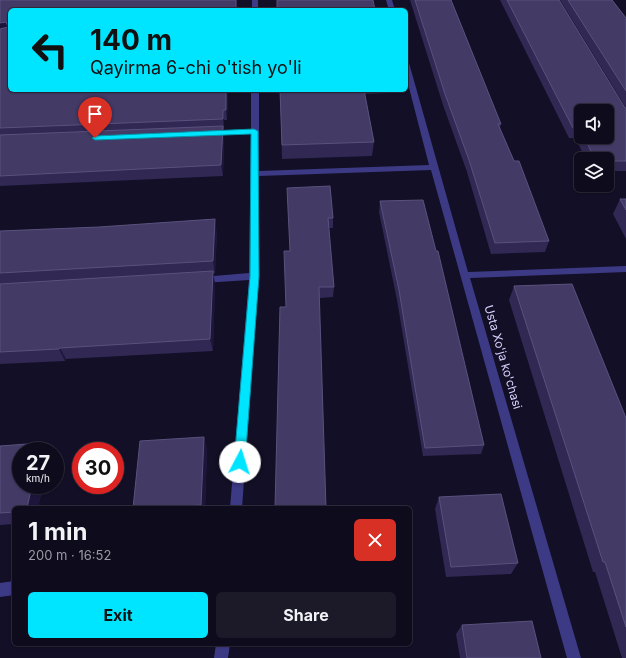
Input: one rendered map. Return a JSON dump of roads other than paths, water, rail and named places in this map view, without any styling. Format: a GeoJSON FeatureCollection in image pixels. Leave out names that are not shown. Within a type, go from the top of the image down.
{"type":"FeatureCollection","features":[{"type":"Feature","properties":{"kind":"street","name":"Usta Xo'ja ko'chasi"},"geometry":{"type":"LineString","coordinates":[[408,70],[434,167],[574,658]]}},
{"type":"Feature","properties":{"kind":"street"},"geometry":{"type":"LineString","coordinates":[[236,506],[254,276],[255,92]]}},
{"type":"Feature","properties":{"kind":"street"},"geometry":{"type":"LineString","coordinates":[[199,134],[254,131]]}},
{"type":"Feature","properties":{"kind":"street"},"geometry":{"type":"LineString","coordinates":[[255,174],[434,167]]}},
{"type":"Feature","properties":{"kind":"street"},"geometry":{"type":"LineString","coordinates":[[466,275],[626,269]]}},
{"type":"Feature","properties":{"kind":"street"},"geometry":{"type":"LineString","coordinates":[[191,280],[254,276]]}},
{"type":"Feature","properties":{"kind":"street"},"geometry":{"type":"LineString","coordinates":[[0,590],[12,588]]}},
{"type":"Feature","properties":{"kind":"street"},"geometry":{"type":"LineString","coordinates":[[221,658],[223,646]]}}]}
